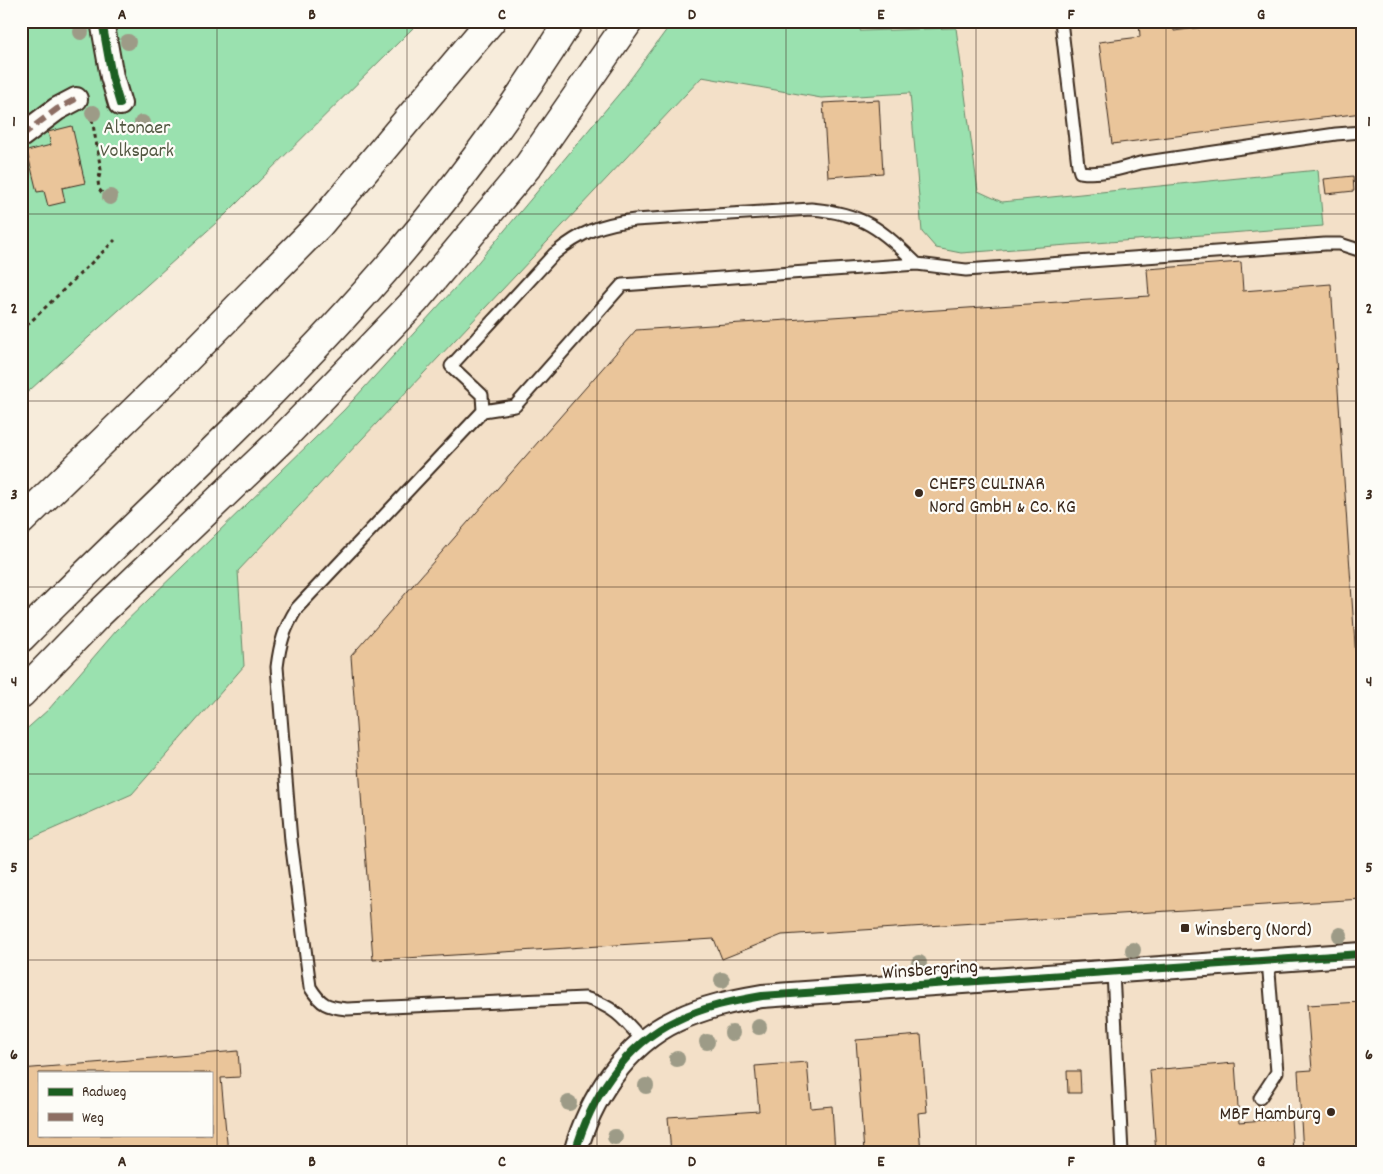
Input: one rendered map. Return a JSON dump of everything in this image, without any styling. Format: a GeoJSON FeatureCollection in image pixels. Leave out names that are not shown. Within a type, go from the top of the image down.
{"type":"FeatureCollection","features":[{"type":"Feature","properties":{"kind":"highway"},"geometry":{"type":"LineString","coordinates":[[21,521],[167,379],[318,225],[491,21]]}},
{"type":"Feature","properties":{"kind":"highway"},"geometry":{"type":"LineString","coordinates":[[21,638],[277,387],[373,284],[426,221],[508,114],[569,21]]}},
{"type":"Feature","properties":{"kind":"highway"},"geometry":{"type":"LineString","coordinates":[[21,694],[99,614],[281,440],[345,376],[415,301],[528,166],[629,21]]}},
{"type":"Feature","properties":{"kind":"street"},"geometry":{"type":"LineString","coordinates":[[102,21],[112,78],[120,104]]}},
{"type":"Feature","properties":{"kind":"street"},"geometry":{"type":"LineString","coordinates":[[21,136],[57,109],[76,99]]}},
{"type":"Feature","properties":{"kind":"street","name":"Winsbergring"},"geometry":{"type":"LineString","coordinates":[[575,1153],[581,1131],[590,1110],[602,1090],[614,1073],[643,1041],[676,1020],[735,1001],[762,996],[1362,954]]}},
{"type":"Feature","properties":{"kind":"lane"},"geometry":{"type":"LineString","coordinates":[[1061,21],[1080,172],[1090,174],[1140,163],[1336,134],[1362,132]]}},
{"type":"Feature","properties":{"kind":"lane"},"geometry":{"type":"LineString","coordinates":[[483,411],[482,395],[451,366],[554,254],[582,234],[610,223],[811,209],[827,210],[852,216],[874,226],[890,238],[917,264]]}},
{"type":"Feature","properties":{"kind":"lane"},"geometry":{"type":"LineString","coordinates":[[643,1041],[614,1011],[601,1002],[585,998],[347,1010],[330,1008],[317,998],[310,987],[291,842],[277,667],[280,644],[287,624],[297,608],[483,411],[515,406],[622,285],[917,264],[966,270],[1340,244],[1362,251]]}},
{"type":"Feature","properties":{"kind":"lane"},"geometry":{"type":"LineString","coordinates":[[1260,1098],[1277,1072],[1268,960]]}},
{"type":"Feature","properties":{"kind":"lane"},"geometry":{"type":"LineString","coordinates":[[1112,972],[1122,1153]]}},
{"type":"Feature","properties":{"kind":"path"},"geometry":{"type":"LineString","coordinates":[[91,115],[102,170],[98,181],[99,189],[108,200]]}},
{"type":"Feature","properties":{"kind":"path"},"geometry":{"type":"LineString","coordinates":[[21,331],[115,240]]}},
{"type":"Feature","properties":{"kind":"shaded area"},"geometry":{"type":"Polygon","coordinates":[[[865,21],[1362,21],[1362,1153],[21,1153],[21,843],[132,794],[244,666],[238,571],[702,77],[821,98],[910,93],[922,232],[961,253],[1323,225],[1318,170],[1002,202],[977,191],[956,28],[859,31],[865,21]]]}},
{"type":"Feature","properties":{"kind":"green space","name":"Altonaer Volkspark"},"geometry":{"type":"Polygon","coordinates":[[[21,21],[419,22],[226,214],[21,398],[21,21]]]}},
{"type":"Feature","properties":{"kind":"green space"},"geometry":{"type":"Polygon","coordinates":[[[673,21],[864,21],[860,31],[956,28],[978,191],[1002,202],[1318,170],[1323,226],[961,253],[936,248],[922,232],[910,93],[821,98],[702,77],[238,571],[244,666],[132,794],[21,843],[21,734],[49,709],[116,631],[344,410],[474,267],[623,89],[673,21]]]}},
{"type":"Feature","properties":{"kind":"building"},"geometry":{"type":"Polygon","coordinates":[[[1139,21],[1173,21],[1174,31],[1248,21],[1362,21],[1362,113],[1112,144],[1099,42],[1140,37],[1139,21]]]}},
{"type":"Feature","properties":{"kind":"building"},"geometry":{"type":"Polygon","coordinates":[[[879,100],[883,173],[828,177],[823,103],[879,100]]]}},
{"type":"Feature","properties":{"kind":"building"},"geometry":{"type":"Polygon","coordinates":[[[72,126],[85,183],[62,188],[65,202],[48,206],[44,191],[37,192],[27,151],[51,145],[48,132],[72,126]]]}},
{"type":"Feature","properties":{"kind":"building"},"geometry":{"type":"Polygon","coordinates":[[[1353,176],[1354,191],[1326,194],[1324,179],[1353,176]]]}},
{"type":"Feature","properties":{"kind":"building","name":"CHEFS CULINAR Nord GmbH & Co. KG"},"geometry":{"type":"Polygon","coordinates":[[[1241,262],[1243,291],[1331,284],[1362,750],[1362,899],[782,935],[722,959],[714,939],[373,960],[351,656],[636,330],[1149,296],[1147,269],[1241,262]]]}},
{"type":"Feature","properties":{"kind":"building","name":"MBF Hamburg"},"geometry":{"type":"Polygon","coordinates":[[[1362,1002],[1362,1153],[1303,1153],[1298,1071],[1312,1070],[1307,1005],[1362,1002]]]}},
{"type":"Feature","properties":{"kind":"building"},"geometry":{"type":"Polygon","coordinates":[[[921,1035],[927,1112],[918,1113],[921,1153],[864,1153],[856,1040],[921,1035]]]}},
{"type":"Feature","properties":{"kind":"building"},"geometry":{"type":"Polygon","coordinates":[[[238,1051],[240,1077],[221,1078],[228,1153],[21,1153],[21,1069],[238,1051]]]}},
{"type":"Feature","properties":{"kind":"building"},"geometry":{"type":"Polygon","coordinates":[[[807,1062],[811,1108],[832,1106],[835,1153],[671,1153],[668,1117],[759,1111],[755,1066],[807,1062]]]}},
{"type":"Feature","properties":{"kind":"building"},"geometry":{"type":"Polygon","coordinates":[[[1235,1063],[1239,1122],[1291,1118],[1293,1153],[1156,1153],[1150,1070],[1235,1063]]]}},
{"type":"Feature","properties":{"kind":"building"},"geometry":{"type":"Polygon","coordinates":[[[1067,1071],[1080,1071],[1081,1093],[1068,1093],[1067,1071]]]}},
{"type":"Feature","properties":{"kind":"marked path"},"geometry":{"type":"LineString","coordinates":[[21,136],[57,109],[76,99]]}},
{"type":"Feature","properties":{"kind":"cycle path"},"geometry":{"type":"LineString","coordinates":[[102,21],[112,77],[120,104]]}},
{"type":"Feature","properties":{"kind":"cycle path"},"geometry":{"type":"LineString","coordinates":[[575,1153],[590,1113],[600,1094],[626,1058],[658,1030],[687,1015],[719,1005],[762,996],[1362,954]]}},
{"type":"Feature","properties":{"kind":"place","name":"CHEFS CULINAR Nord GmbH & Co. KG"},"geometry":{"type":"Point","coordinates":[919,493]}},
{"type":"Feature","properties":{"kind":"place","name":"Winsberg (Nord)"},"geometry":{"type":"Point","coordinates":[1185,928]}},
{"type":"Feature","properties":{"kind":"place","name":"MBF Hamburg"},"geometry":{"type":"Point","coordinates":[1331,1112]}}]}
